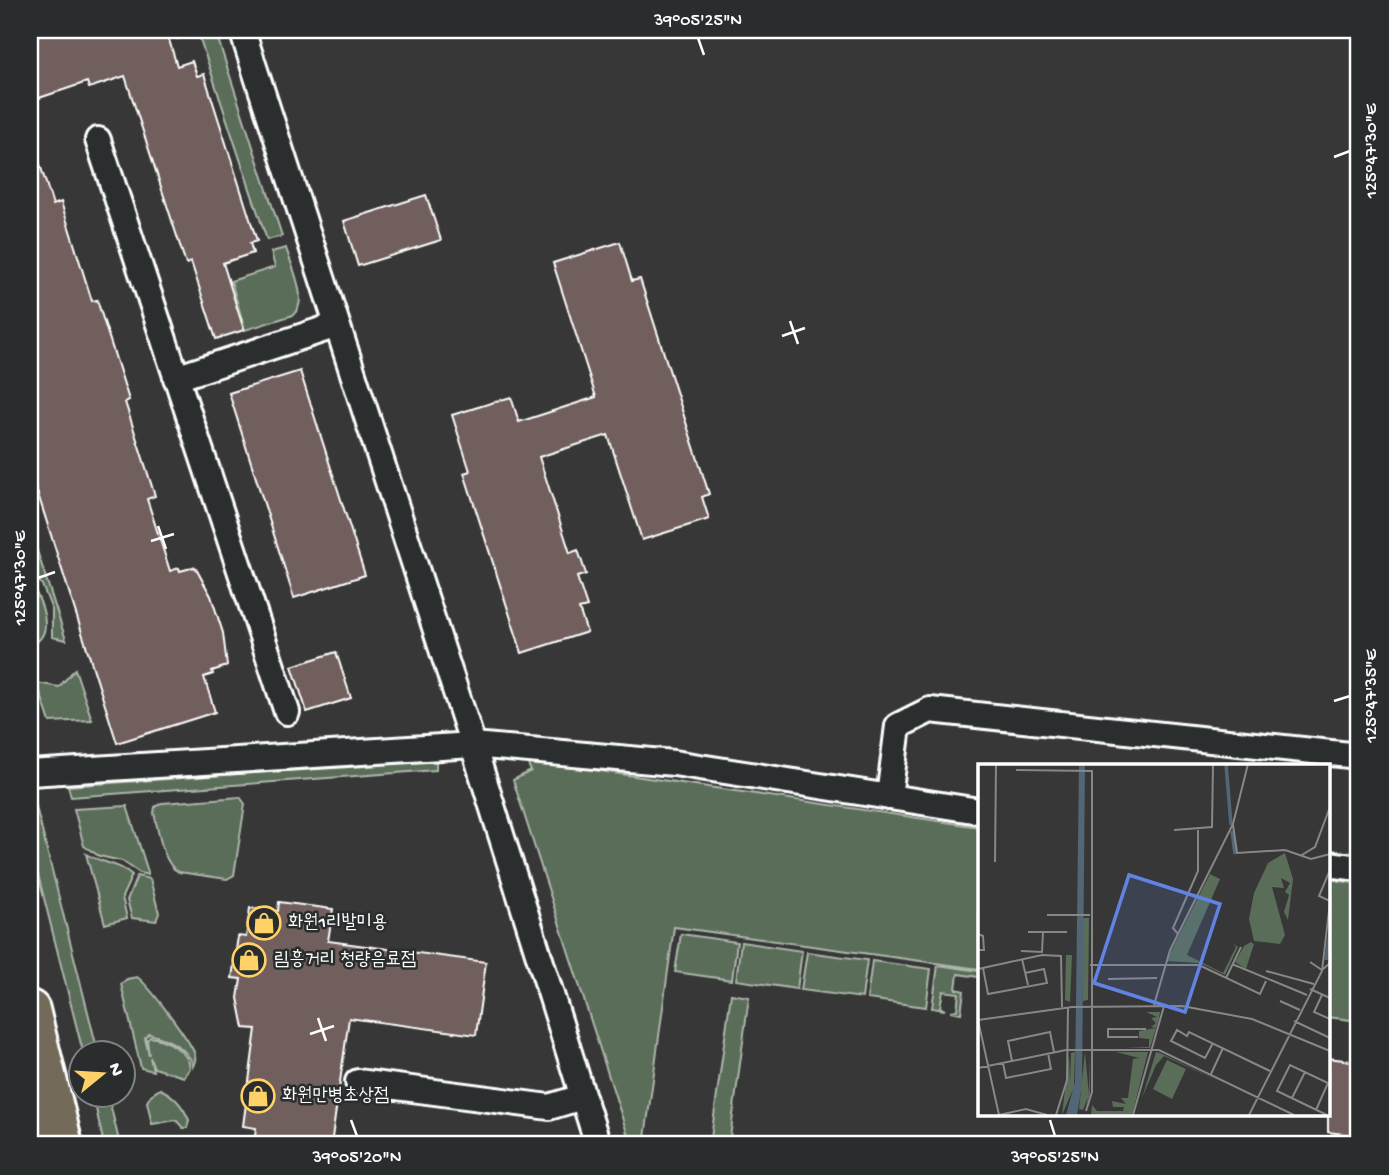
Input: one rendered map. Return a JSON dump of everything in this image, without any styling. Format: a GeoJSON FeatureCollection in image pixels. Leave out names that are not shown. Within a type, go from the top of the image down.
{"type":"FeatureCollection","features":[{"type":"Feature","properties":{"kind":"main road"},"geometry":{"type":"LineString","coordinates":[[30,1010],[63,1145]]}},
{"type":"Feature","properties":{"kind":"street"},"geometry":{"type":"LineString","coordinates":[[242,30],[598,1145]]}},
{"type":"Feature","properties":{"kind":"street"},"geometry":{"type":"LineString","coordinates":[[98,140],[287,712]]}},
{"type":"Feature","properties":{"kind":"street"},"geometry":{"type":"LineString","coordinates":[[176,378],[337,324]]}},
{"type":"Feature","properties":{"kind":"street"},"geometry":{"type":"LineString","coordinates":[[889,797],[898,726],[930,710],[1359,756]]}},
{"type":"Feature","properties":{"kind":"street"},"geometry":{"type":"LineString","coordinates":[[30,773],[472,745],[674,763],[978,811]]}},
{"type":"Feature","properties":{"kind":"street"},"geometry":{"type":"LineString","coordinates":[[1330,864],[1359,868]]}},
{"type":"Feature","properties":{"kind":"street"},"geometry":{"type":"LineString","coordinates":[[358,1082],[549,1107],[582,1097]]}},
{"type":"Feature","properties":{"kind":"green space"},"geometry":{"type":"Polygon","coordinates":[[[175,30],[215,30],[282,236],[267,240],[198,33],[178,39],[175,30]]]}},
{"type":"Feature","properties":{"kind":"green space"},"geometry":{"type":"Polygon","coordinates":[[[286,248],[300,293],[298,309],[293,315],[245,330],[231,281],[275,267],[271,252],[286,248]]]}},
{"type":"Feature","properties":{"kind":"green space"},"geometry":{"type":"Polygon","coordinates":[[[30,529],[66,640],[52,637],[52,610],[42,585],[30,568],[30,529]]]}},
{"type":"Feature","properties":{"kind":"green space"},"geometry":{"type":"Polygon","coordinates":[[[30,582],[40,601],[45,623],[42,636],[30,649],[30,582]]]}},
{"type":"Feature","properties":{"kind":"green space"},"geometry":{"type":"Polygon","coordinates":[[[75,669],[92,720],[50,722],[37,683],[59,687],[75,669]]]}},
{"type":"Feature","properties":{"kind":"green space"},"geometry":{"type":"Polygon","coordinates":[[[436,760],[436,770],[71,797],[68,786],[436,760]]]}},
{"type":"Feature","properties":{"kind":"green space"},"geometry":{"type":"Polygon","coordinates":[[[526,760],[978,827],[978,969],[674,927],[644,1145],[631,1145],[513,780],[531,771],[526,760]]]}},
{"type":"Feature","properties":{"kind":"green space"},"geometry":{"type":"Polygon","coordinates":[[[33,795],[94,1038],[79,1038],[30,843],[30,796],[33,795]]]}},
{"type":"Feature","properties":{"kind":"green space"},"geometry":{"type":"Polygon","coordinates":[[[240,797],[245,804],[234,875],[227,879],[179,872],[173,868],[162,846],[155,807],[162,803],[240,797]]]}},
{"type":"Feature","properties":{"kind":"green space"},"geometry":{"type":"Polygon","coordinates":[[[127,806],[148,875],[122,861],[99,856],[84,846],[74,809],[127,806]]]}},
{"type":"Feature","properties":{"kind":"green space"},"geometry":{"type":"Polygon","coordinates":[[[86,854],[132,875],[122,897],[127,918],[105,924],[86,854]]]}},
{"type":"Feature","properties":{"kind":"green space"},"geometry":{"type":"Polygon","coordinates":[[[137,876],[150,879],[159,913],[156,921],[132,918],[127,900],[137,876]]]}},
{"type":"Feature","properties":{"kind":"green space"},"geometry":{"type":"Polygon","coordinates":[[[1330,879],[1359,884],[1359,1021],[1330,1017],[1330,879]]]}},
{"type":"Feature","properties":{"kind":"green space"},"geometry":{"type":"Polygon","coordinates":[[[681,934],[737,942],[732,980],[675,972],[681,934]]]}},
{"type":"Feature","properties":{"kind":"green space"},"geometry":{"type":"Polygon","coordinates":[[[741,942],[802,951],[797,989],[736,980],[741,942]]]}},
{"type":"Feature","properties":{"kind":"green space"},"geometry":{"type":"Polygon","coordinates":[[[807,952],[867,960],[862,998],[801,990],[807,952]]]}},
{"type":"Feature","properties":{"kind":"green space"},"geometry":{"type":"Polygon","coordinates":[[[872,961],[931,969],[926,1007],[867,999],[872,961]]]}},
{"type":"Feature","properties":{"kind":"green space"},"geometry":{"type":"Polygon","coordinates":[[[938,965],[978,971],[978,977],[958,974],[956,989],[964,991],[961,1013],[951,1011],[957,1010],[959,993],[943,991],[940,1007],[945,1010],[932,1008],[938,965]]]}},
{"type":"Feature","properties":{"kind":"green space"},"geometry":{"type":"Polygon","coordinates":[[[137,977],[150,990],[192,1048],[195,1055],[193,1066],[187,1054],[169,1041],[149,1034],[145,1038],[149,1055],[147,1040],[150,1037],[163,1040],[186,1056],[190,1068],[184,1077],[154,1068],[150,1057],[153,1071],[141,1068],[121,984],[127,979],[137,977]]]}},
{"type":"Feature","properties":{"kind":"green space"},"geometry":{"type":"Polygon","coordinates":[[[731,994],[749,997],[729,1145],[710,1145],[731,994]]]}},
{"type":"Feature","properties":{"kind":"green space"},"geometry":{"type":"Polygon","coordinates":[[[160,1089],[170,1094],[181,1106],[189,1120],[187,1128],[183,1128],[176,1120],[152,1124],[147,1102],[151,1095],[160,1089]]]}},
{"type":"Feature","properties":{"kind":"green space"},"geometry":{"type":"Polygon","coordinates":[[[96,1108],[111,1108],[120,1145],[104,1145],[96,1108]]]}},
{"type":"Feature","properties":{"kind":"building"},"geometry":{"type":"Polygon","coordinates":[[[30,30],[166,30],[177,66],[192,61],[197,76],[204,74],[257,241],[250,243],[253,253],[223,263],[244,330],[216,339],[191,262],[186,264],[125,76],[89,88],[87,82],[30,101],[30,30]]]}},
{"type":"Feature","properties":{"kind":"building"},"geometry":{"type":"Polygon","coordinates":[[[35,149],[53,205],[61,202],[92,301],[97,300],[129,400],[125,402],[155,496],[147,499],[170,571],[195,567],[211,596],[223,633],[227,666],[204,677],[215,712],[117,743],[30,469],[30,150],[35,149]]]}},
{"type":"Feature","properties":{"kind":"building"},"geometry":{"type":"Polygon","coordinates":[[[426,195],[441,240],[358,266],[344,221],[426,195]]]}},
{"type":"Feature","properties":{"kind":"building"},"geometry":{"type":"Polygon","coordinates":[[[620,242],[632,281],[640,279],[709,494],[702,497],[709,519],[642,540],[608,435],[539,457],[570,553],[578,550],[586,574],[577,577],[587,607],[579,609],[587,632],[522,653],[464,473],[470,471],[452,415],[511,397],[519,422],[596,397],[553,263],[620,242]]]}},
{"type":"Feature","properties":{"kind":"building"},"geometry":{"type":"Polygon","coordinates":[[[300,371],[365,575],[294,598],[229,393],[300,371]]]}},
{"type":"Feature","properties":{"kind":"building"},"geometry":{"type":"Polygon","coordinates":[[[336,652],[351,698],[307,712],[292,666],[336,652]]]}},
{"type":"Feature","properties":{"kind":"building"},"geometry":{"type":"Polygon","coordinates":[[[279,902],[333,909],[328,941],[486,962],[476,1035],[349,1018],[331,1145],[254,1145],[256,1128],[243,1126],[256,1029],[244,1028],[238,998],[241,979],[232,978],[238,936],[246,937],[250,908],[278,911],[279,902]]]}},
{"type":"Feature","properties":{"kind":"building"},"geometry":{"type":"Polygon","coordinates":[[[1330,1058],[1359,1062],[1359,1136],[1328,1132],[1330,1058]]]}},
{"type":"Feature","properties":{"kind":"place","name":"화원1리발미용"},"geometry":{"type":"Point","coordinates":[264,923]}},
{"type":"Feature","properties":{"kind":"place","name":"림흥거리 청량음료점"},"geometry":{"type":"Point","coordinates":[249,960]}},
{"type":"Feature","properties":{"kind":"place","name":"화원만병초상점"},"geometry":{"type":"Point","coordinates":[258,1096]}}]}
